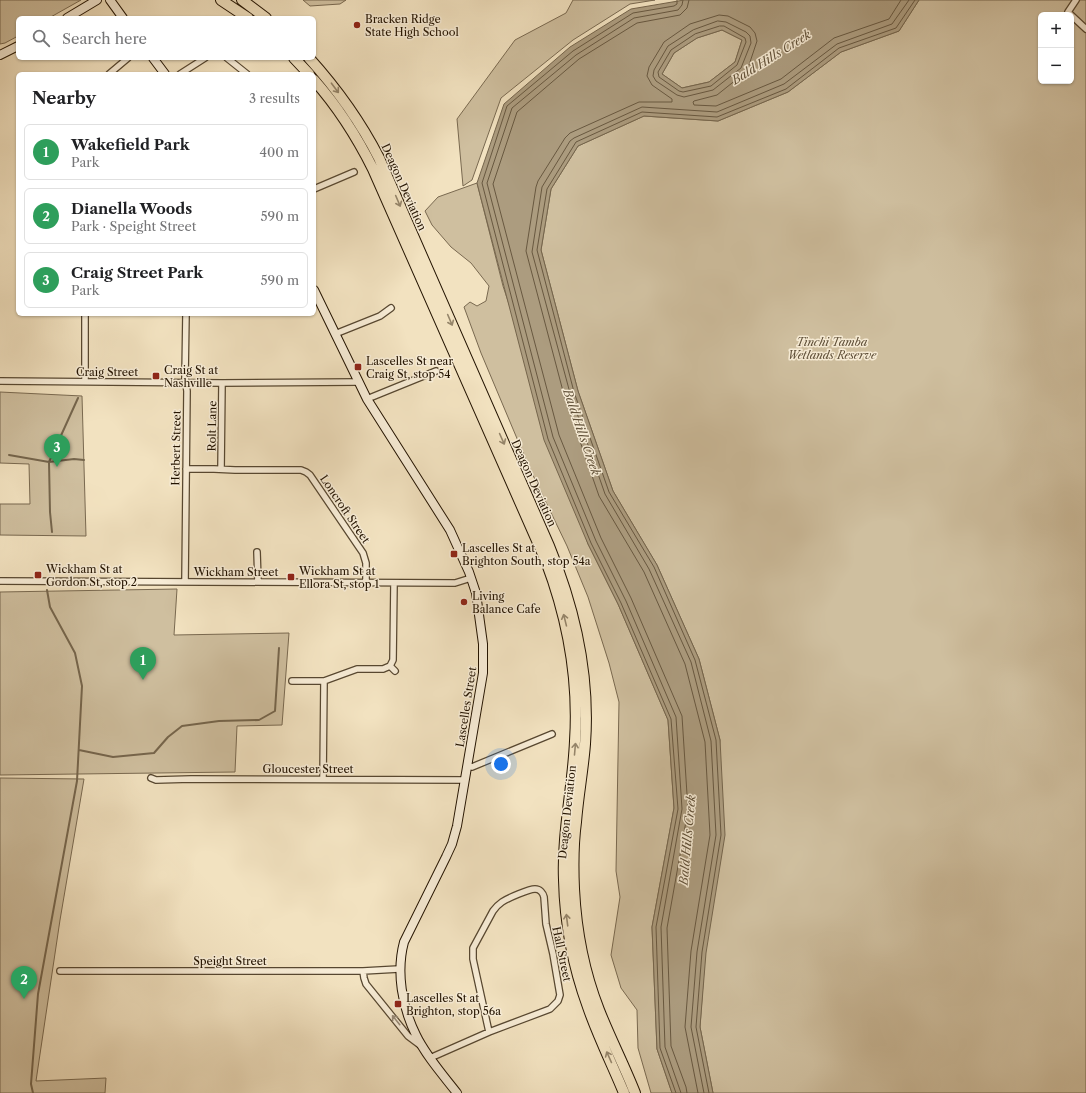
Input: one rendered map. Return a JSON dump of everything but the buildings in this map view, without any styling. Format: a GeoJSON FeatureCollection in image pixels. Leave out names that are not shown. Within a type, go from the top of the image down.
{"type":"FeatureCollection","features":[{"type":"Feature","properties":{"kind":"highway"},"geometry":{"type":"LineString","coordinates":[[222,0],[245,16]]}},
{"type":"Feature","properties":{"kind":"highway"},"geometry":{"type":"LineString","coordinates":[[242,0],[263,16]]}},
{"type":"Feature","properties":{"kind":"highway"},"geometry":{"type":"LineString","coordinates":[[296,60],[307,72]]}},
{"type":"Feature","properties":{"kind":"highway","name":"Deagon Deviation"},"geometry":{"type":"LineString","coordinates":[[311,60],[346,102],[379,158],[549,546],[568,598],[582,658],[586,709],[584,757],[574,841],[574,889],[576,915],[584,962],[594,997],[635,1093]]}},
{"type":"Feature","properties":{"kind":"highway","name":"Deagon Deviation"},"geometry":{"type":"LineString","coordinates":[[316,83],[343,117],[358,140],[373,170],[546,561],[560,600],[572,659],[576,705],[575,749],[564,839],[564,880],[567,924],[576,970],[588,1007],[600,1039],[624,1093]]}},
{"type":"Feature","properties":{"kind":"street"},"geometry":{"type":"LineString","coordinates":[[71,16],[96,0]]}},
{"type":"Feature","properties":{"kind":"street"},"geometry":{"type":"LineString","coordinates":[[110,0],[122,16]]}},
{"type":"Feature","properties":{"kind":"street"},"geometry":{"type":"LineString","coordinates":[[1071,12],[1076,0]]}},
{"type":"Feature","properties":{"kind":"street"},"geometry":{"type":"LineString","coordinates":[[1074,18],[1086,29]]}},
{"type":"Feature","properties":{"kind":"street"},"geometry":{"type":"LineString","coordinates":[[0,55],[16,47]]}},
{"type":"Feature","properties":{"kind":"street"},"geometry":{"type":"LineString","coordinates":[[111,72],[126,60]]}},
{"type":"Feature","properties":{"kind":"street"},"geometry":{"type":"LineString","coordinates":[[155,60],[164,72]]}},
{"type":"Feature","properties":{"kind":"street"},"geometry":{"type":"LineString","coordinates":[[183,72],[202,60]]}},
{"type":"Feature","properties":{"kind":"street"},"geometry":{"type":"LineString","coordinates":[[230,60],[244,72]]}},
{"type":"Feature","properties":{"kind":"street"},"geometry":{"type":"LineString","coordinates":[[316,188],[354,172]]}},
{"type":"Feature","properties":{"kind":"street","name":"Lascelles Street"},"geometry":{"type":"LineString","coordinates":[[316,294],[367,399],[442,516],[457,543],[476,594],[484,663],[481,691],[457,826],[452,844],[407,936],[402,951],[399,969],[401,984],[411,1023],[416,1036],[430,1058],[457,1093]]}},
{"type":"Feature","properties":{"kind":"street"},"geometry":{"type":"LineString","coordinates":[[335,334],[380,316],[391,308]]}},
{"type":"Feature","properties":{"kind":"street"},"geometry":{"type":"LineString","coordinates":[[85,316],[85,382]]}},
{"type":"Feature","properties":{"kind":"street","name":"Herbert Street"},"geometry":{"type":"LineString","coordinates":[[185,582],[187,391],[186,316]]}},
{"type":"Feature","properties":{"kind":"street"},"geometry":{"type":"LineString","coordinates":[[367,399],[436,370]]}},
{"type":"Feature","properties":{"kind":"street","name":"Craig Street"},"geometry":{"type":"LineString","coordinates":[[0,381],[222,383],[358,382]]}},
{"type":"Feature","properties":{"kind":"street","name":"Rolt Lane"},"geometry":{"type":"LineString","coordinates":[[221,469],[222,383]]}},
{"type":"Feature","properties":{"kind":"street","name":"Loncroft Street"},"geometry":{"type":"LineString","coordinates":[[186,469],[300,470],[306,472],[310,475],[363,553],[366,563],[366,583]]}},
{"type":"Feature","properties":{"kind":"street"},"geometry":{"type":"LineString","coordinates":[[257,552],[258,582]]}},
{"type":"Feature","properties":{"kind":"street","name":"Wickham Street"},"geometry":{"type":"LineString","coordinates":[[0,582],[455,583],[471,578]]}},
{"type":"Feature","properties":{"kind":"street"},"geometry":{"type":"LineString","coordinates":[[292,681],[324,681],[357,669],[383,669],[390,666],[394,660],[394,583]]}},
{"type":"Feature","properties":{"kind":"street"},"geometry":{"type":"LineString","coordinates":[[390,666],[395,671]]}},
{"type":"Feature","properties":{"kind":"street"},"geometry":{"type":"LineString","coordinates":[[323,779],[324,681]]}},
{"type":"Feature","properties":{"kind":"street"},"geometry":{"type":"LineString","coordinates":[[468,766],[472,767],[552,734]]}},
{"type":"Feature","properties":{"kind":"street","name":"Gloucester Street"},"geometry":{"type":"LineString","coordinates":[[152,778],[156,780],[465,780]]}},
{"type":"Feature","properties":{"kind":"street","name":"Hall Street"},"geometry":{"type":"LineString","coordinates":[[430,1058],[489,1032],[550,1009],[558,1001],[560,995],[559,987],[546,924],[544,897],[541,892],[535,889],[502,902],[497,906],[473,948],[473,959],[489,1032]]}},
{"type":"Feature","properties":{"kind":"street","name":"Speight Street"},"geometry":{"type":"LineString","coordinates":[[60,971],[363,971],[399,969]]}},
{"type":"Feature","properties":{"kind":"street"},"geometry":{"type":"LineString","coordinates":[[363,971],[365,981],[376,996],[408,1036],[423,1047]]}},
{"type":"Feature","properties":{"kind":"green space"},"geometry":{"type":"Polygon","coordinates":[[[0,0],[81,0],[53,16],[16,16],[16,37],[0,44],[0,0]]]}},
{"type":"Feature","properties":{"kind":"green space"},"geometry":{"type":"Polygon","coordinates":[[[303,0],[346,0],[340,4],[310,6],[303,0]]]}},
{"type":"Feature","properties":{"kind":"green space"},"geometry":{"type":"Polygon","coordinates":[[[573,0],[655,0],[630,4],[573,40],[501,98],[472,180],[463,186],[457,119],[515,40],[566,13],[573,0]]]}},
{"type":"Feature","properties":{"kind":"green space","name":"Tinchi Tamba Wetlands Reserve"},"geometry":{"type":"Polygon","coordinates":[[[919,0],[1086,0],[1086,1093],[713,1093],[700,1027],[720,740],[699,659],[657,565],[613,491],[578,391],[541,250],[551,189],[578,146],[644,116],[718,121],[788,92],[841,52],[899,31],[919,0]]]}},
{"type":"Feature","properties":{"kind":"green space"},"geometry":{"type":"Polygon","coordinates":[[[722,30],[742,40],[735,62],[709,82],[682,88],[662,74],[674,53],[697,38],[722,30]]]}},
{"type":"Feature","properties":{"kind":"green space"},"geometry":{"type":"Polygon","coordinates":[[[477,183],[503,286],[588,544],[618,604],[668,720],[674,808],[652,927],[657,1049],[672,1093],[651,1093],[638,1048],[637,1010],[621,988],[611,955],[620,897],[616,871],[619,702],[609,663],[588,597],[567,546],[529,467],[481,353],[464,307],[470,302],[477,306],[486,301],[489,286],[471,263],[451,247],[432,225],[425,211],[438,197],[477,183]]]}},
{"type":"Feature","properties":{"kind":"green space"},"geometry":{"type":"Polygon","coordinates":[[[0,392],[82,396],[86,536],[0,535],[0,504],[30,504],[29,464],[0,463],[0,392]]]}},
{"type":"Feature","properties":{"kind":"green space"},"geometry":{"type":"Polygon","coordinates":[[[177,589],[174,635],[289,633],[282,725],[237,726],[235,772],[0,775],[0,592],[177,589]]]}},
{"type":"Feature","properties":{"kind":"green space"},"geometry":{"type":"Polygon","coordinates":[[[0,778],[84,779],[60,920],[36,1081],[106,1078],[105,1093],[0,1093],[0,778]]]}},
{"type":"Feature","properties":{"kind":"water","name":"Bald Hills Creek"},"geometry":{"type":"Polygon","coordinates":[[[684,0],[919,0],[899,31],[841,52],[788,92],[718,121],[644,116],[578,146],[551,189],[541,250],[578,391],[613,491],[657,565],[699,659],[720,740],[725,835],[706,953],[700,1027],[713,1093],[672,1093],[657,1049],[652,927],[674,808],[668,720],[618,604],[588,544],[544,440],[477,183],[504,104],[570,47],[631,9],[684,0]],[[722,30],[697,38],[674,53],[662,74],[682,88],[709,82],[735,62],[742,40],[722,30]]]}},
{"type":"Feature","properties":{"kind":"waterway"},"geometry":{"type":"LineString","coordinates":[[52,532],[49,462],[78,398]]}},
{"type":"Feature","properties":{"kind":"waterway"},"geometry":{"type":"LineString","coordinates":[[9,455],[49,462],[74,459],[84,460]]}},
{"type":"Feature","properties":{"kind":"waterway"},"geometry":{"type":"LineString","coordinates":[[33,1093],[31,1084],[38,994],[77,781],[82,686],[75,653],[50,607],[47,590]]}},
{"type":"Feature","properties":{"kind":"waterway"},"geometry":{"type":"LineString","coordinates":[[79,750],[113,757],[154,753],[168,737],[182,726],[219,721],[259,720],[275,711],[279,648]]}},
{"type":"Feature","properties":{"kind":"place","name":"Bracken Ridge State High School"},"geometry":{"type":"Point","coordinates":[357,25]}},
{"type":"Feature","properties":{"kind":"place","name":"Lascelles St near Craig St, stop 54"},"geometry":{"type":"Point","coordinates":[358,367]}},
{"type":"Feature","properties":{"kind":"place","name":"Craig St at Nashville"},"geometry":{"type":"Point","coordinates":[156,376]}},
{"type":"Feature","properties":{"kind":"place","name":"Craig Street Park"},"geometry":{"type":"Point","coordinates":[57,467]}},
{"type":"Feature","properties":{"kind":"place","name":"Lascelles St at Brighton South, stop 54a"},"geometry":{"type":"Point","coordinates":[454,554]}},
{"type":"Feature","properties":{"kind":"place","name":"Wickham St at Gordon St, stop 2"},"geometry":{"type":"Point","coordinates":[38,575]}},
{"type":"Feature","properties":{"kind":"place","name":"Wickham St at Ellora St, stop 1"},"geometry":{"type":"Point","coordinates":[291,577]}},
{"type":"Feature","properties":{"kind":"place","name":"Living Balance Cafe"},"geometry":{"type":"Point","coordinates":[464,602]}},
{"type":"Feature","properties":{"kind":"place","name":"Wakefield Park"},"geometry":{"type":"Point","coordinates":[143,680]}},
{"type":"Feature","properties":{"kind":"place","name":"Dianella Woods"},"geometry":{"type":"Point","coordinates":[24,999]}},
{"type":"Feature","properties":{"kind":"place","name":"Lascelles St at Brighton, stop 56a"},"geometry":{"type":"Point","coordinates":[398,1004]}}]}
